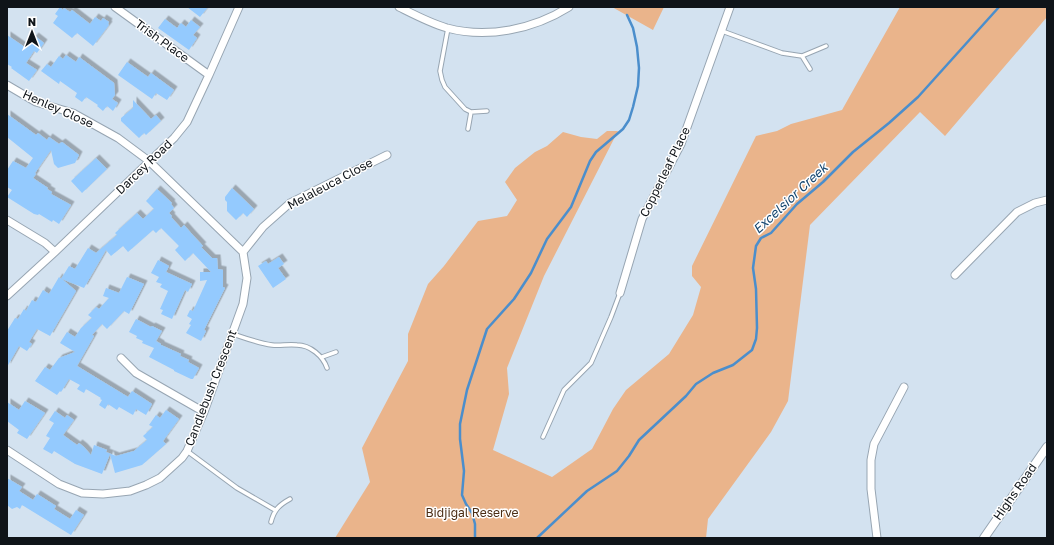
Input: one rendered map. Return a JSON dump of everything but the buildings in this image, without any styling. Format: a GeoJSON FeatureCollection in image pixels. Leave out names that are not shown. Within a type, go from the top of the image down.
{"type":"FeatureCollection","features":[{"type":"Feature","properties":{"kind":"street","name":"Trish Place"},"geometry":{"type":"LineString","coordinates":[[115,7],[209,75]]}},
{"type":"Feature","properties":{"kind":"street","name":"Darcey Road"},"geometry":{"type":"LineString","coordinates":[[7,296],[174,138],[187,122],[239,7]]}},
{"type":"Feature","properties":{"kind":"street"},"geometry":{"type":"LineString","coordinates":[[399,7],[424,20],[448,28],[480,32],[514,29],[547,19],[569,7]]}},
{"type":"Feature","properties":{"kind":"street","name":"Copperleaf Place"},"geometry":{"type":"LineString","coordinates":[[620,293],[642,219],[681,144],[730,7]]}},
{"type":"Feature","properties":{"kind":"street","name":"Henley Close"},"geometry":{"type":"LineString","coordinates":[[7,85],[36,102],[73,113],[118,138],[149,161]]}},
{"type":"Feature","properties":{"kind":"street","name":"Melaleuca Close"},"geometry":{"type":"LineString","coordinates":[[243,252],[264,227],[290,203],[387,155]]}},
{"type":"Feature","properties":{"kind":"street"},"geometry":{"type":"LineString","coordinates":[[149,161],[243,252]]}},
{"type":"Feature","properties":{"kind":"street"},"geometry":{"type":"LineString","coordinates":[[955,275],[1017,212],[1035,203],[1047,200]]}},
{"type":"Feature","properties":{"kind":"street"},"geometry":{"type":"LineString","coordinates":[[7,220],[45,243],[55,252]]}},
{"type":"Feature","properties":{"kind":"street","name":"Candlebush Crescent"},"geometry":{"type":"LineString","coordinates":[[7,450],[59,484],[82,493],[103,494],[130,492],[160,478],[182,458],[187,451],[204,412],[233,334],[244,304],[246,288],[247,278],[243,252]]}},
{"type":"Feature","properties":{"kind":"street"},"geometry":{"type":"LineString","coordinates":[[120,358],[136,373],[204,412]]}},
{"type":"Feature","properties":{"kind":"street"},"geometry":{"type":"LineString","coordinates":[[877,538],[871,489],[871,460],[874,444],[904,387]]}},
{"type":"Feature","properties":{"kind":"street","name":"Highs Road"},"geometry":{"type":"LineString","coordinates":[[984,538],[1047,447]]}},
{"type":"Feature","properties":{"kind":"lane"},"geometry":{"type":"LineString","coordinates":[[448,28],[440,71],[445,87],[465,109],[471,112],[487,111]]}},
{"type":"Feature","properties":{"kind":"lane"},"geometry":{"type":"LineString","coordinates":[[722,31],[782,53],[802,56],[826,46]]}},
{"type":"Feature","properties":{"kind":"lane"},"geometry":{"type":"LineString","coordinates":[[802,56],[810,69]]}},
{"type":"Feature","properties":{"kind":"lane"},"geometry":{"type":"LineString","coordinates":[[468,129],[471,112]]}},
{"type":"Feature","properties":{"kind":"lane"},"geometry":{"type":"LineString","coordinates":[[543,437],[564,390],[591,363],[620,293]]}},
{"type":"Feature","properties":{"kind":"lane"},"geometry":{"type":"LineString","coordinates":[[233,334],[274,346],[298,345],[311,349],[322,357],[327,368]]}},
{"type":"Feature","properties":{"kind":"lane"},"geometry":{"type":"LineString","coordinates":[[322,357],[336,352]]}},
{"type":"Feature","properties":{"kind":"lane"},"geometry":{"type":"LineString","coordinates":[[187,451],[237,488],[275,510]]}},
{"type":"Feature","properties":{"kind":"lane"},"geometry":{"type":"LineString","coordinates":[[271,522],[275,510],[282,503],[290,499]]}},
{"type":"Feature","properties":{"kind":"green space"},"geometry":{"type":"Polygon","coordinates":[[[612,7],[664,7],[653,30],[612,7]]]}},
{"type":"Feature","properties":{"kind":"green space","name":"Bidjigal Reserve"},"geometry":{"type":"Polygon","coordinates":[[[900,7],[1047,7],[1047,17],[945,136],[920,112],[810,225],[788,401],[771,432],[708,519],[706,538],[335,538],[370,482],[362,448],[408,361],[408,334],[428,284],[444,266],[478,221],[507,216],[517,200],[505,182],[515,168],[535,152],[547,146],[563,132],[581,137],[597,139],[607,131],[618,131],[544,276],[507,368],[509,394],[493,450],[552,477],[592,449],[613,409],[626,390],[669,354],[693,315],[701,287],[692,276],[692,266],[756,136],[777,131],[791,124],[842,110],[900,7]]]}},
{"type":"Feature","properties":{"kind":"waterway","name":"Excelsior Creek"},"geometry":{"type":"LineString","coordinates":[[537,538],[587,491],[617,471],[639,440],[686,396],[696,384],[713,373],[733,365],[752,350],[756,339],[757,328],[756,289],[753,268],[756,246],[761,238],[771,233],[797,204],[823,182],[853,152],[918,97],[999,7]]}},
{"type":"Feature","properties":{"kind":"waterway"},"geometry":{"type":"LineString","coordinates":[[475,538],[475,524],[472,513],[462,495],[464,471],[460,439],[460,424],[467,390],[487,329],[514,299],[531,273],[547,239],[571,207],[590,161],[596,152],[623,129],[629,120],[638,86],[639,68],[633,28],[627,15]]}}]}
